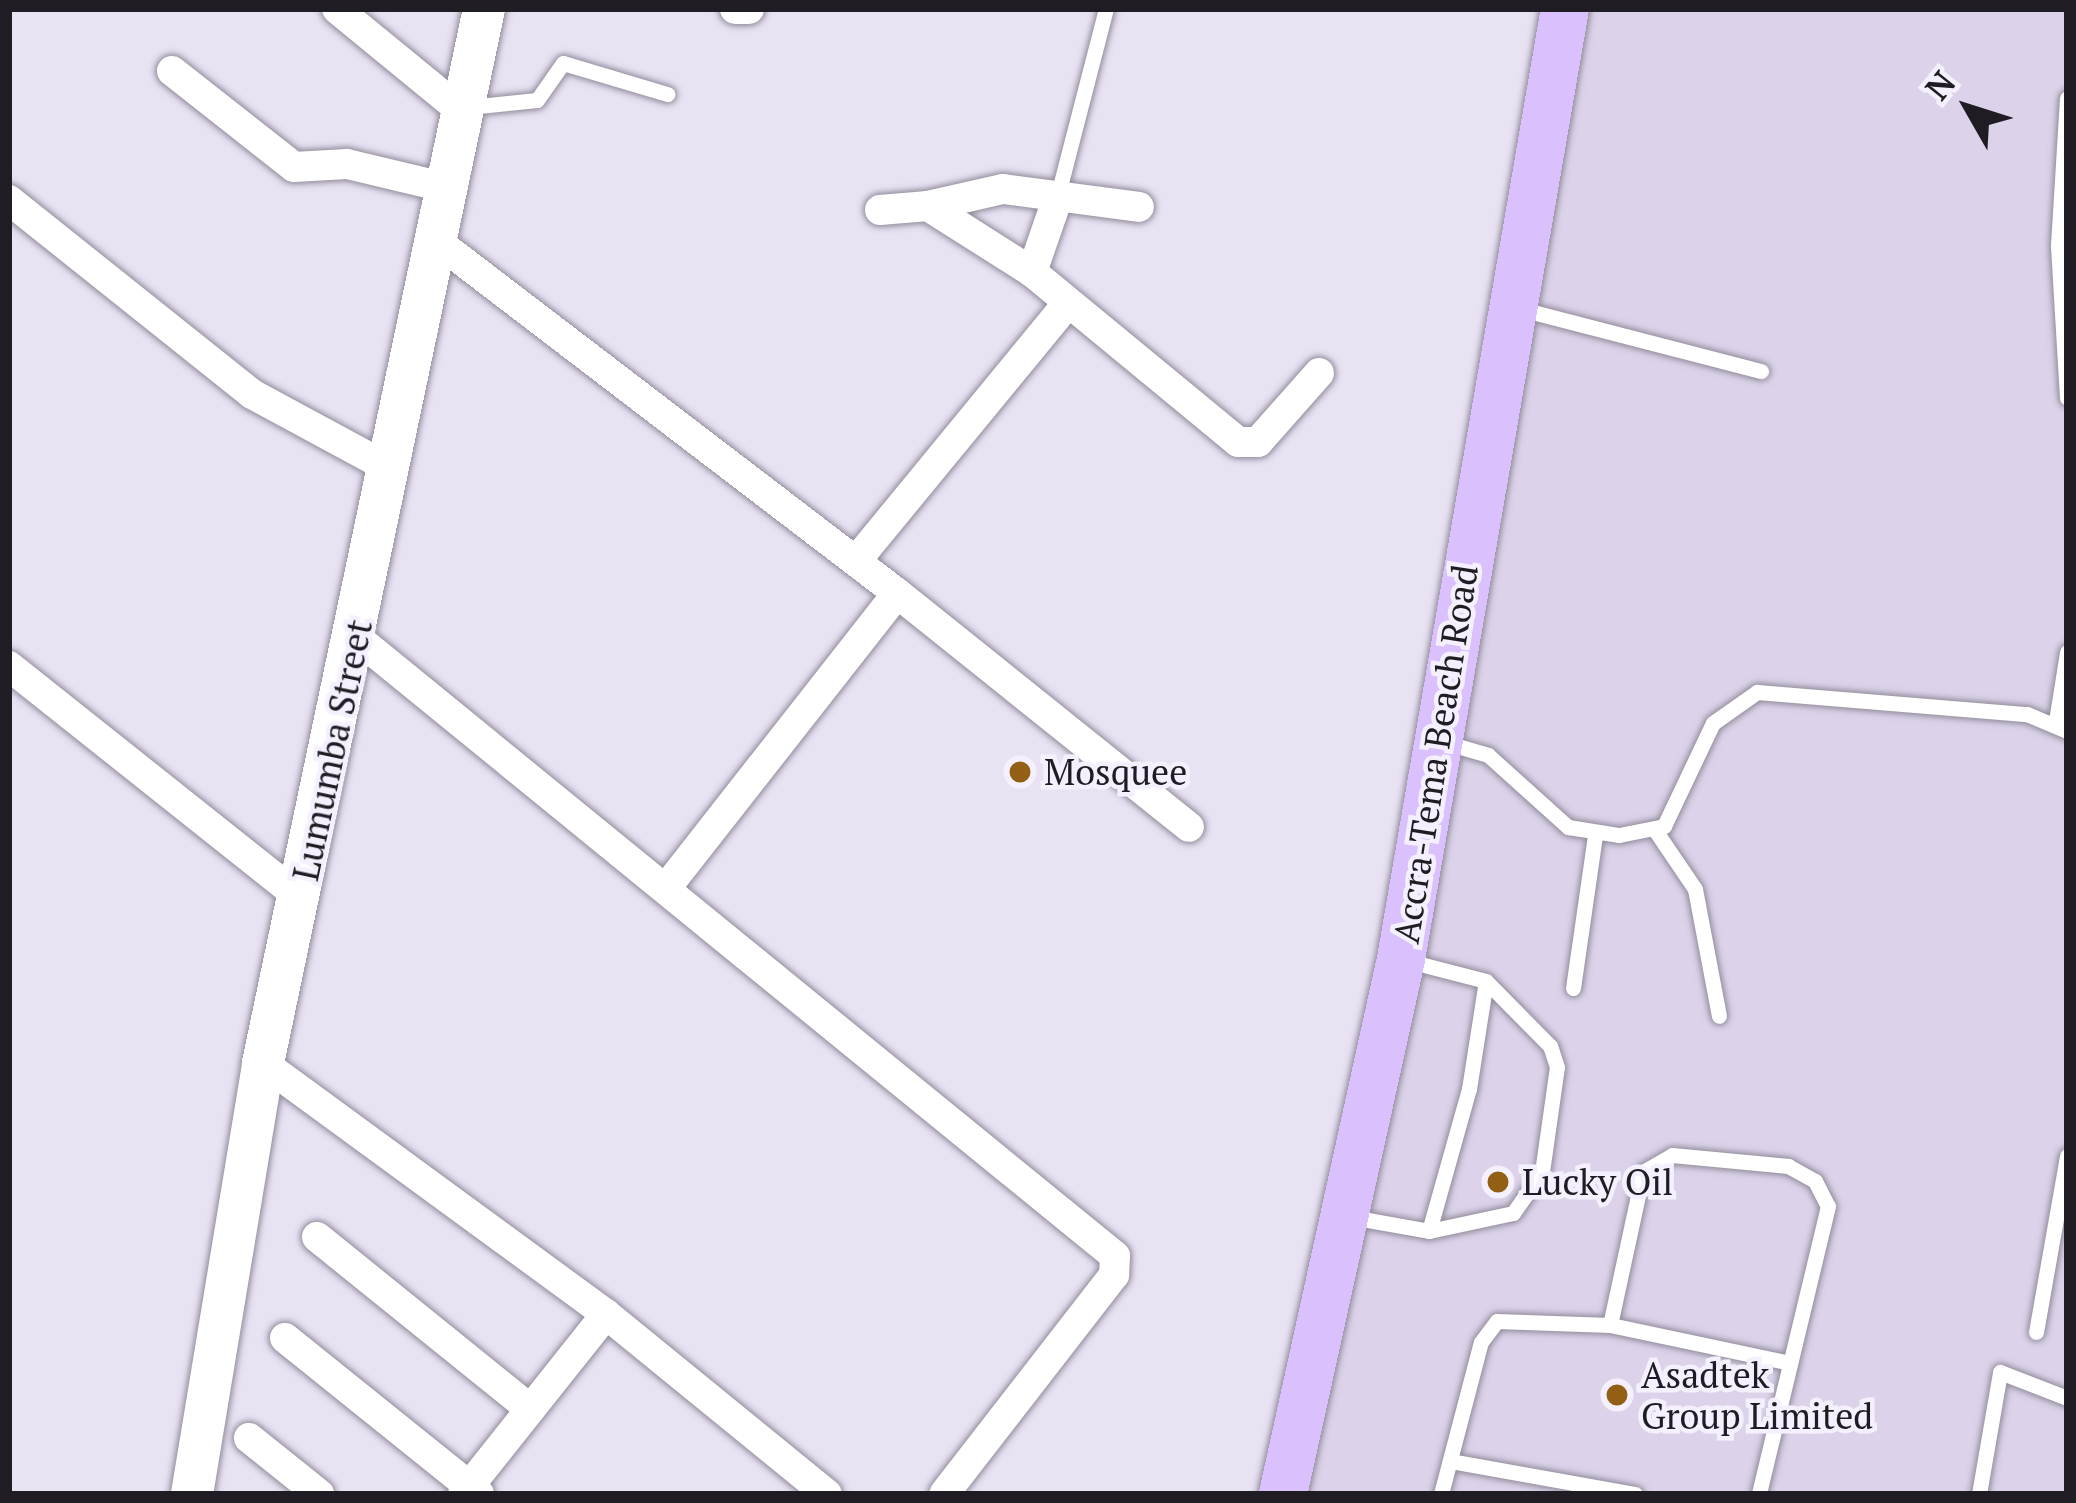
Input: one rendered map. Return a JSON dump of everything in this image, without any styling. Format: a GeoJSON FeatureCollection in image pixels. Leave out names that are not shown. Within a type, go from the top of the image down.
{"type":"FeatureCollection","features":[{"type":"Feature","properties":{"kind":"main road","name":"Lumumba Street"},"geometry":{"type":"LineString","coordinates":[[193,1494],[262,1063],[357,638],[387,467],[452,189],[458,108],[484,9]]}},
{"type":"Feature","properties":{"kind":"main road","name":"Accra-Tema Beach Road"},"geometry":{"type":"LineString","coordinates":[[1283,1494],[1348,1217],[1401,959],[1433,739],[1564,9]]}},
{"type":"Feature","properties":{"kind":"street"},"geometry":{"type":"LineString","coordinates":[[337,9],[458,108]]}},
{"type":"Feature","properties":{"kind":"street"},"geometry":{"type":"LineString","coordinates":[[735,9],[749,9]]}},
{"type":"Feature","properties":{"kind":"street"},"geometry":{"type":"LineString","coordinates":[[172,71],[294,166],[346,164],[452,189]]}},
{"type":"Feature","properties":{"kind":"street"},"geometry":{"type":"LineString","coordinates":[[880,210],[928,206],[1004,189],[1057,200],[1139,207]]}},
{"type":"Feature","properties":{"kind":"street"},"geometry":{"type":"LineString","coordinates":[[9,200],[252,394],[387,467]]}},
{"type":"Feature","properties":{"kind":"street"},"geometry":{"type":"LineString","coordinates":[[1032,272],[1057,200]]}},
{"type":"Feature","properties":{"kind":"street"},"geometry":{"type":"LineString","coordinates":[[928,206],[1032,272],[1066,305],[1238,442],[1258,442],[1319,373]]}},
{"type":"Feature","properties":{"kind":"street"},"geometry":{"type":"LineString","coordinates":[[439,243],[856,561],[1189,827]]}},
{"type":"Feature","properties":{"kind":"street"},"geometry":{"type":"LineString","coordinates":[[856,561],[1066,305]]}},
{"type":"Feature","properties":{"kind":"street"},"geometry":{"type":"LineString","coordinates":[[670,883],[897,593]]}},
{"type":"Feature","properties":{"kind":"street"},"geometry":{"type":"LineString","coordinates":[[357,638],[670,883],[1115,1256],[1114,1275],[944,1494]]}},
{"type":"Feature","properties":{"kind":"street"},"geometry":{"type":"LineString","coordinates":[[9,666],[301,898]]}},
{"type":"Feature","properties":{"kind":"street"},"geometry":{"type":"LineString","coordinates":[[262,1063],[606,1314],[827,1494]]}},
{"type":"Feature","properties":{"kind":"street"},"geometry":{"type":"LineString","coordinates":[[317,1237],[530,1409]]}},
{"type":"Feature","properties":{"kind":"street"},"geometry":{"type":"LineString","coordinates":[[285,1338],[470,1491],[606,1314]]}},
{"type":"Feature","properties":{"kind":"street"},"geometry":{"type":"LineString","coordinates":[[248,1438],[319,1494]]}},
{"type":"Feature","properties":{"kind":"lane"},"geometry":{"type":"LineString","coordinates":[[1057,200],[1106,9]]}},
{"type":"Feature","properties":{"kind":"lane"},"geometry":{"type":"LineString","coordinates":[[458,108],[537,100],[563,63],[667,94]]}},
{"type":"Feature","properties":{"kind":"lane"},"geometry":{"type":"LineString","coordinates":[[2067,98],[2058,247],[2067,398]]}},
{"type":"Feature","properties":{"kind":"lane"},"geometry":{"type":"LineString","coordinates":[[1513,307],[1761,371]]}},
{"type":"Feature","properties":{"kind":"lane"},"geometry":{"type":"LineString","coordinates":[[1433,739],[1488,755],[1550,814],[1595,836],[1655,830],[1680,808],[1713,723],[1757,692],[2062,726],[2067,652]]}},
{"type":"Feature","properties":{"kind":"lane"},"geometry":{"type":"LineString","coordinates":[[1655,830],[1694,889],[1719,1016]]}},
{"type":"Feature","properties":{"kind":"lane"},"geometry":{"type":"LineString","coordinates":[[1573,988],[1595,836]]}},
{"type":"Feature","properties":{"kind":"lane"},"geometry":{"type":"LineString","coordinates":[[1348,1217],[1429,1232],[1513,1213],[1542,1172],[1550,1046],[1486,981],[1401,959]]}},
{"type":"Feature","properties":{"kind":"lane"},"geometry":{"type":"LineString","coordinates":[[1429,1232],[1486,981]]}},
{"type":"Feature","properties":{"kind":"lane"},"geometry":{"type":"LineString","coordinates":[[1610,1325],[1643,1172],[1672,1155],[1788,1166],[1815,1180],[1828,1207],[1759,1494]]}},
{"type":"Feature","properties":{"kind":"lane"},"geometry":{"type":"LineString","coordinates":[[2036,1332],[2067,1156]]}},
{"type":"Feature","properties":{"kind":"lane"},"geometry":{"type":"LineString","coordinates":[[1441,1494],[1497,1321],[1610,1325],[1790,1363]]}},
{"type":"Feature","properties":{"kind":"lane"},"geometry":{"type":"LineString","coordinates":[[1979,1494],[2000,1372],[2067,1398]]}},
{"type":"Feature","properties":{"kind":"lane"},"geometry":{"type":"LineString","coordinates":[[1450,1461],[1635,1494]]}},
{"type":"Feature","properties":{"kind":"shaded area"},"geometry":{"type":"Polygon","coordinates":[[[1565,9],[2067,9],[2067,1494],[1272,1494],[1565,9]]]}},
{"type":"Feature","properties":{"kind":"place","name":"Mosquee"},"geometry":{"type":"Point","coordinates":[1020,772]}},
{"type":"Feature","properties":{"kind":"place","name":"Lucky Oil"},"geometry":{"type":"Point","coordinates":[1498,1182]}},
{"type":"Feature","properties":{"kind":"place","name":"Asadtek Group Limited"},"geometry":{"type":"Point","coordinates":[1617,1395]}}]}
